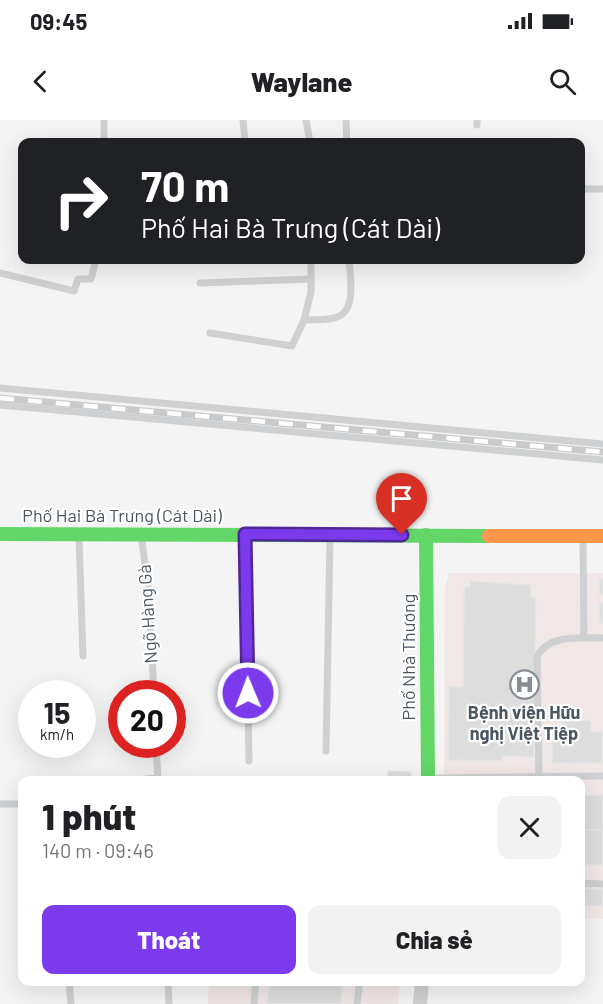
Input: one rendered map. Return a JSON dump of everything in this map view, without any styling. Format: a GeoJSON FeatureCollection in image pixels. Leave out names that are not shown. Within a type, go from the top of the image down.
{"type":"FeatureCollection","features":[{"type":"Feature","properties":{"kind":"main road","name":"Phố Hai Bà Trưng (Cát Dài)"},"geometry":{"type":"LineString","coordinates":[[0,534],[603,536]]}},
{"type":"Feature","properties":{"kind":"main road","name":"Phố Nhà Thương"},"geometry":{"type":"LineString","coordinates":[[426,535],[428,776]]}},
{"type":"Feature","properties":{"kind":"street"},"geometry":{"type":"LineString","coordinates":[[420,1004],[422,986]]}},
{"type":"Feature","properties":{"kind":"lane"},"geometry":{"type":"LineString","coordinates":[[104,120],[104,138]]}},
{"type":"Feature","properties":{"kind":"lane"},"geometry":{"type":"LineString","coordinates":[[243,120],[245,138]]}},
{"type":"Feature","properties":{"kind":"lane"},"geometry":{"type":"LineString","coordinates":[[306,120],[309,138]]}},
{"type":"Feature","properties":{"kind":"lane"},"geometry":{"type":"LineString","coordinates":[[346,120],[347,138]]}},
{"type":"Feature","properties":{"kind":"lane"},"geometry":{"type":"LineString","coordinates":[[585,189],[603,189]]}},
{"type":"Feature","properties":{"kind":"lane"},"geometry":{"type":"LineString","coordinates":[[0,273],[74,291],[78,279],[91,279],[95,264]]}},
{"type":"Feature","properties":{"kind":"lane"},"geometry":{"type":"LineString","coordinates":[[210,333],[292,346],[304,320],[311,279],[311,264]]}},
{"type":"Feature","properties":{"kind":"lane"},"geometry":{"type":"LineString","coordinates":[[304,320],[339,317],[346,310],[350,300],[349,264]]}},
{"type":"Feature","properties":{"kind":"lane"},"geometry":{"type":"LineString","coordinates":[[200,283],[311,279]]}},
{"type":"Feature","properties":{"kind":"lane"},"geometry":{"type":"LineString","coordinates":[[0,388],[603,444]]}},
{"type":"Feature","properties":{"kind":"lane"},"geometry":{"type":"LineString","coordinates":[[0,405],[603,460]]}},
{"type":"Feature","properties":{"kind":"lane"},"geometry":{"type":"LineString","coordinates":[[79,534],[83,656]]}},
{"type":"Feature","properties":{"kind":"lane","name":"Ngõ Hàng Gà"},"geometry":{"type":"LineString","coordinates":[[141,534],[148,586],[153,680]]}},
{"type":"Feature","properties":{"kind":"lane"},"geometry":{"type":"LineString","coordinates":[[245,534],[249,761]]}},
{"type":"Feature","properties":{"kind":"lane"},"geometry":{"type":"LineString","coordinates":[[326,751],[331,535]]}},
{"type":"Feature","properties":{"kind":"lane"},"geometry":{"type":"LineString","coordinates":[[583,535],[584,638]]}},
{"type":"Feature","properties":{"kind":"lane"},"geometry":{"type":"LineString","coordinates":[[539,776],[537,657],[541,648],[549,642],[603,638]]}},
{"type":"Feature","properties":{"kind":"lane"},"geometry":{"type":"LineString","coordinates":[[157,758],[158,776]]}},
{"type":"Feature","properties":{"kind":"lane"},"geometry":{"type":"LineString","coordinates":[[585,776],[603,776]]}},
{"type":"Feature","properties":{"kind":"lane"},"geometry":{"type":"LineString","coordinates":[[0,804],[18,804]]}},
{"type":"Feature","properties":{"kind":"lane"},"geometry":{"type":"LineString","coordinates":[[585,883],[603,884]]}},
{"type":"Feature","properties":{"kind":"lane"},"geometry":{"type":"LineString","coordinates":[[69,986],[71,1004]]}},
{"type":"Feature","properties":{"kind":"lane"},"geometry":{"type":"LineString","coordinates":[[168,986],[169,1004]]}},
{"type":"Feature","properties":{"kind":"lane"},"geometry":{"type":"LineString","coordinates":[[254,1004],[256,986]]}},
{"type":"Feature","properties":{"kind":"lane"},"geometry":{"type":"LineString","coordinates":[[357,1004],[359,986]]}},
{"type":"Feature","properties":{"kind":"shaded area","name":"Bệnh viện Hữu nghị Việt Tiệp"},"geometry":{"type":"Polygon","coordinates":[[[449,573],[603,573],[603,919],[585,918],[585,776],[444,776],[445,587],[449,573]]]}},
{"type":"Feature","properties":{"kind":"shaded area"},"geometry":{"type":"Polygon","coordinates":[[[209,986],[400,986],[398,1004],[208,1004],[209,986]]]}},
{"type":"Feature","properties":{"kind":"building"},"geometry":{"type":"Polygon","coordinates":[[[599,578],[603,579],[603,595],[599,595],[599,578]]]}},
{"type":"Feature","properties":{"kind":"building"},"geometry":{"type":"Polygon","coordinates":[[[470,581],[531,585],[531,597],[536,597],[534,757],[502,756],[502,761],[448,760],[449,686],[463,687],[464,587],[470,587],[470,581]]]}},
{"type":"Feature","properties":{"kind":"building"},"geometry":{"type":"Polygon","coordinates":[[[599,603],[603,603],[603,623],[600,624],[599,603]]]}},
{"type":"Feature","properties":{"kind":"building"},"geometry":{"type":"Polygon","coordinates":[[[591,720],[591,732],[602,732],[602,763],[552,763],[552,732],[563,732],[563,721],[591,720]]]}},
{"type":"Feature","properties":{"kind":"building"},"geometry":{"type":"Polygon","coordinates":[[[388,771],[411,772],[411,776],[388,776],[388,771]]]}},
{"type":"Feature","properties":{"kind":"building"},"geometry":{"type":"Polygon","coordinates":[[[585,795],[603,795],[603,830],[585,830],[585,795]]]}},
{"type":"Feature","properties":{"kind":"building"},"geometry":{"type":"Polygon","coordinates":[[[585,830],[603,830],[603,865],[585,865],[585,830]]]}},
{"type":"Feature","properties":{"kind":"building"},"geometry":{"type":"Polygon","coordinates":[[[585,889],[603,889],[603,906],[585,906],[585,889]]]}},
{"type":"Feature","properties":{"kind":"building"},"geometry":{"type":"Polygon","coordinates":[[[269,986],[343,986],[341,1004],[267,1004],[269,986]]]}},
{"type":"Feature","properties":{"kind":"railway"},"geometry":{"type":"LineString","coordinates":[[0,398],[603,452]]}},
{"type":"Feature","properties":{"kind":"traffic: fast"},"geometry":{"type":"LineString","coordinates":[[0,534],[489,536]]}},
{"type":"Feature","properties":{"kind":"traffic: fast"},"geometry":{"type":"LineString","coordinates":[[426,535],[428,776]]}},
{"type":"Feature","properties":{"kind":"traffic: slow"},"geometry":{"type":"LineString","coordinates":[[489,536],[603,536]]}},
{"type":"Feature","properties":{"kind":"place","name":"Bệnh viện Hữu nghị Việt Tiệp"},"geometry":{"type":"Point","coordinates":[524,684]}},
{"type":"Feature","properties":{"kind":"route"},"geometry":{"type":"LineString","coordinates":[[248,693],[245,534],[402,535]]}}]}
